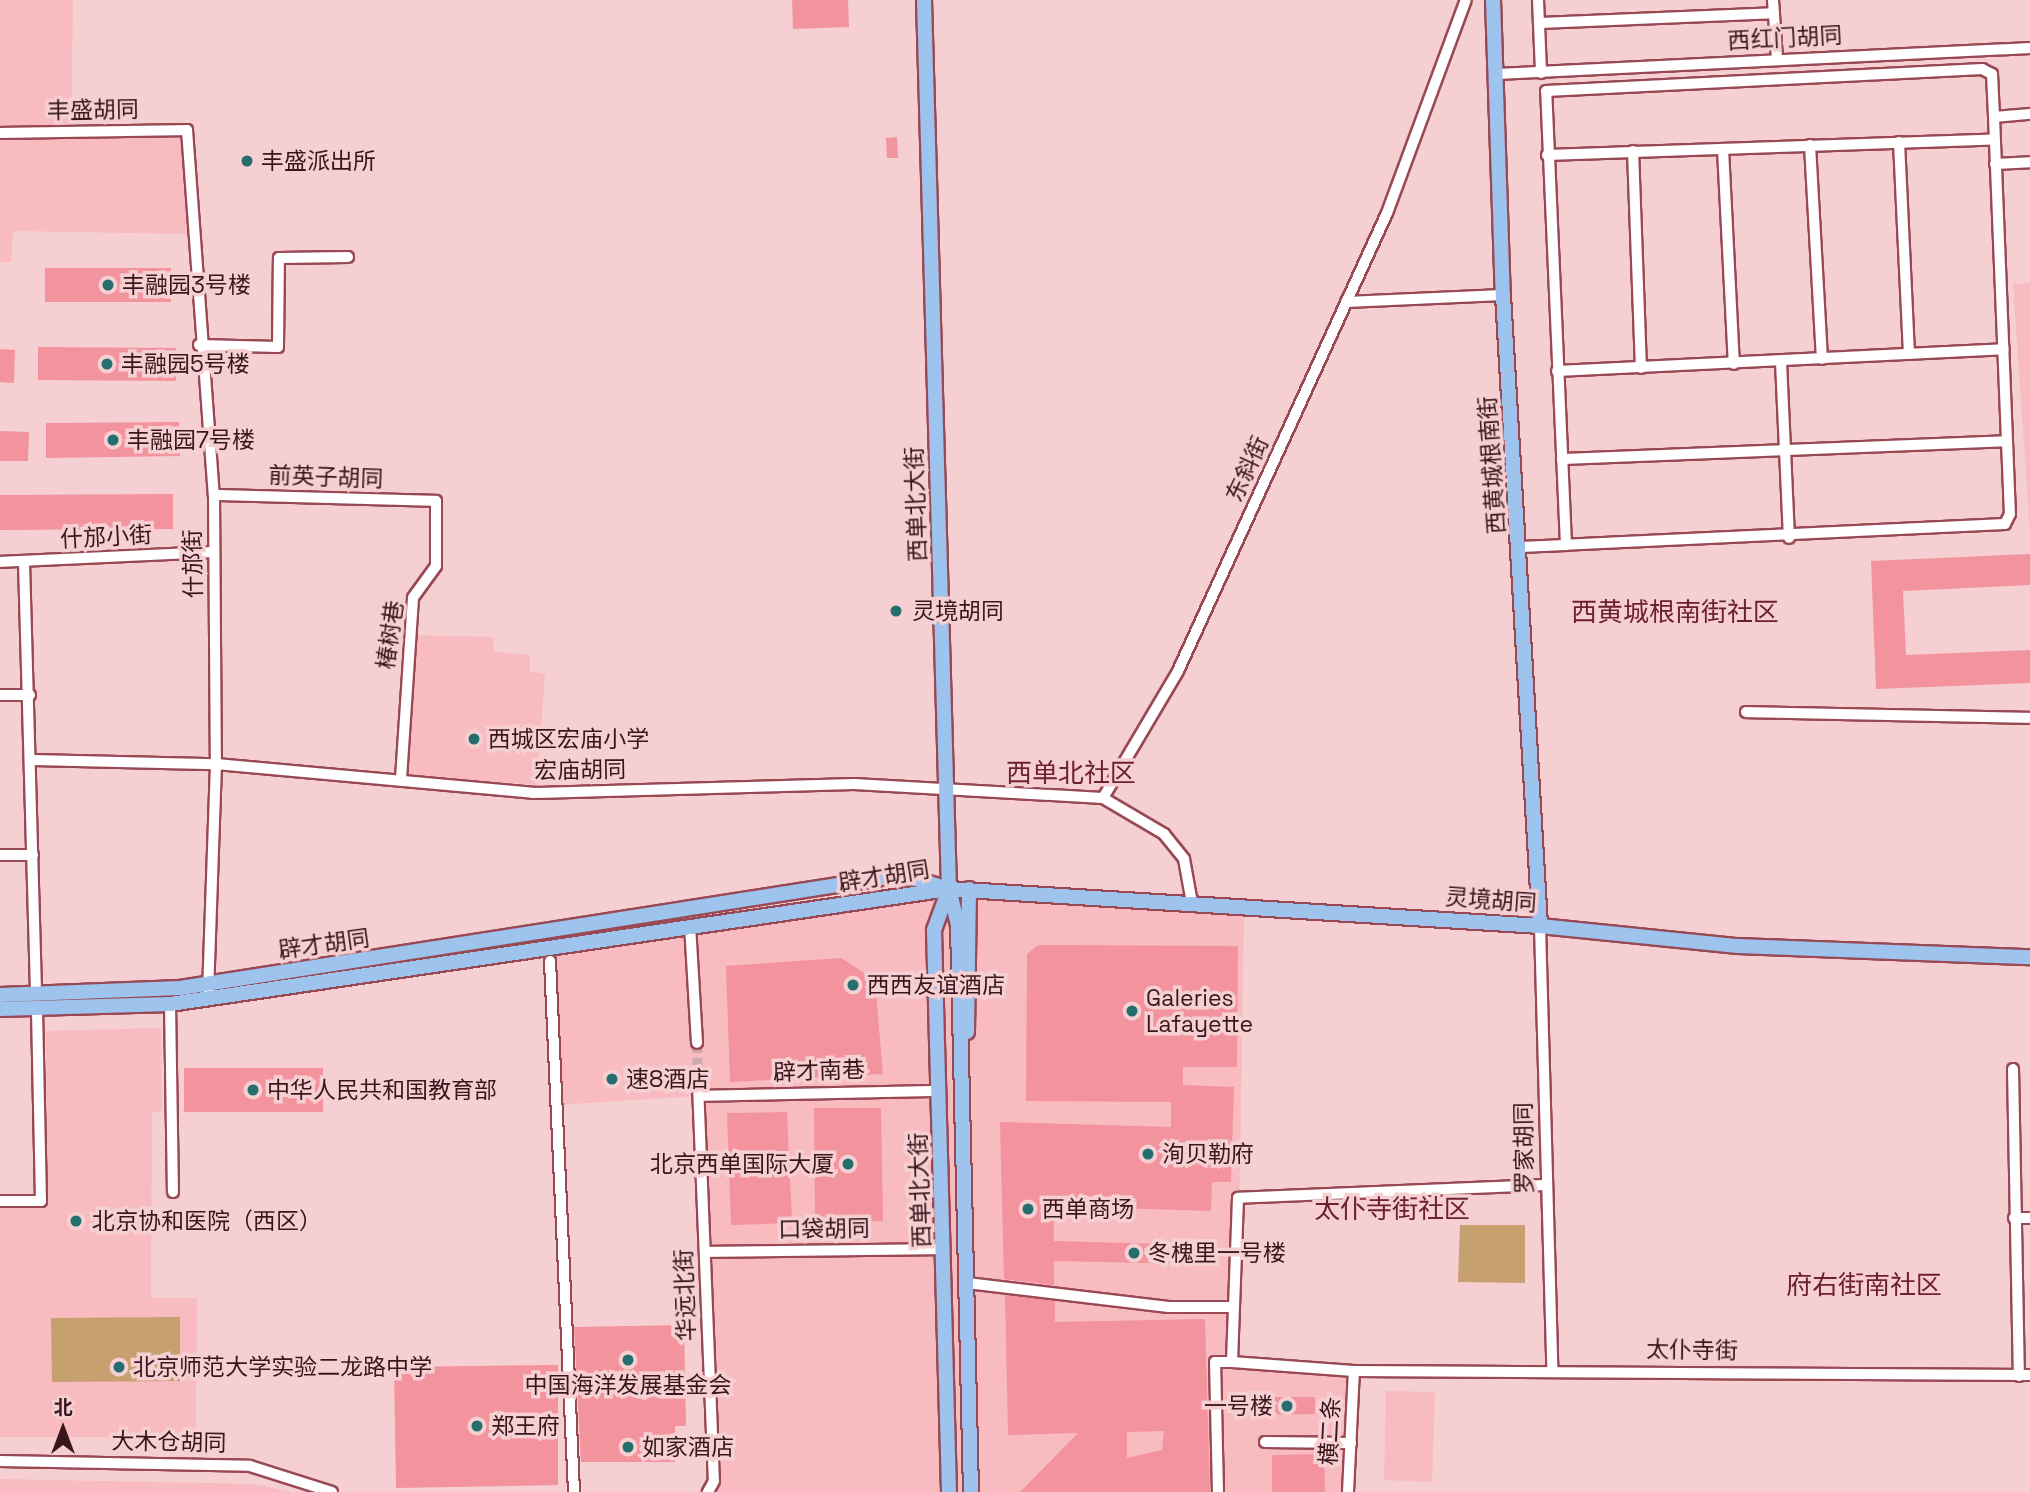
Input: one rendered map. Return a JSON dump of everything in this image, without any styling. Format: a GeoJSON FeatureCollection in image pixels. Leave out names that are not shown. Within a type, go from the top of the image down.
{"type":"FeatureCollection","features":[{"type":"Feature","properties":{"kind":"main road","name":"西单北大街"},"geometry":{"type":"LineString","coordinates":[[924,0],[945,788],[949,889],[958,924],[971,1492]]}},
{"type":"Feature","properties":{"kind":"main road","name":"西黄城根南街"},"geometry":{"type":"LineString","coordinates":[[1493,0],[1503,295],[1520,547],[1540,926]]}},
{"type":"Feature","properties":{"kind":"main road","name":"辟才胡同"},"geometry":{"type":"LineString","coordinates":[[0,995],[37,1001],[170,1004],[208,991],[902,875],[949,889]]}},
{"type":"Feature","properties":{"kind":"main road","name":"西单北大街"},"geometry":{"type":"LineString","coordinates":[[949,889],[934,930],[949,1492]]}},
{"type":"Feature","properties":{"kind":"main road","name":"灵境胡同"},"geometry":{"type":"LineString","coordinates":[[949,889],[1540,926],[1738,946],[2030,957]]}},
{"type":"Feature","properties":{"kind":"main road","name":"辟才胡同"},"geometry":{"type":"LineString","coordinates":[[0,1009],[37,1001],[208,991],[949,889]]}},
{"type":"Feature","properties":{"kind":"main road"},"geometry":{"type":"LineString","coordinates":[[962,1072],[972,1004],[969,889]]}},
{"type":"Feature","properties":{"kind":"street","name":"东斜街"},"geometry":{"type":"LineString","coordinates":[[1103,798],[1178,671],[1346,302],[1434,95],[1466,0]]}},
{"type":"Feature","properties":{"kind":"street"},"geometry":{"type":"LineString","coordinates":[[1538,0],[1541,73]]}},
{"type":"Feature","properties":{"kind":"street"},"geometry":{"type":"LineString","coordinates":[[1773,0],[1777,59]]}},
{"type":"Feature","properties":{"kind":"street"},"geometry":{"type":"LineString","coordinates":[[1539,23],[1774,13]]}},
{"type":"Feature","properties":{"kind":"street","name":"西红门胡同"},"geometry":{"type":"LineString","coordinates":[[1497,74],[2030,48]]}},
{"type":"Feature","properties":{"kind":"street"},"geometry":{"type":"LineString","coordinates":[[1520,547],[1789,538],[2005,524],[2010,514],[1992,74],[1982,69],[1546,91],[1566,545]]}},
{"type":"Feature","properties":{"kind":"street"},"geometry":{"type":"LineString","coordinates":[[1994,117],[2030,114]]}},
{"type":"Feature","properties":{"kind":"street","name":"丰盛胡同"},"geometry":{"type":"LineString","coordinates":[[0,133],[187,130]]}},
{"type":"Feature","properties":{"kind":"street","name":"什邡街"},"geometry":{"type":"LineString","coordinates":[[187,130],[199,345],[214,495],[216,764],[208,991]]}},
{"type":"Feature","properties":{"kind":"street"},"geometry":{"type":"LineString","coordinates":[[1547,155],[1994,138]]}},
{"type":"Feature","properties":{"kind":"street"},"geometry":{"type":"LineString","coordinates":[[1899,142],[1909,354]]}},
{"type":"Feature","properties":{"kind":"street"},"geometry":{"type":"LineString","coordinates":[[1810,145],[1822,359]]}},
{"type":"Feature","properties":{"kind":"street"},"geometry":{"type":"LineString","coordinates":[[1723,149],[1734,364]]}},
{"type":"Feature","properties":{"kind":"street"},"geometry":{"type":"LineString","coordinates":[[1633,151],[1641,368]]}},
{"type":"Feature","properties":{"kind":"street"},"geometry":{"type":"LineString","coordinates":[[1995,164],[2030,162]]}},
{"type":"Feature","properties":{"kind":"street"},"geometry":{"type":"LineString","coordinates":[[199,345],[278,347],[279,258],[348,257]]}},
{"type":"Feature","properties":{"kind":"street"},"geometry":{"type":"LineString","coordinates":[[1346,302],[1503,295]]}},
{"type":"Feature","properties":{"kind":"street"},"geometry":{"type":"LineString","coordinates":[[1558,371],[2003,349]]}},
{"type":"Feature","properties":{"kind":"street"},"geometry":{"type":"LineString","coordinates":[[1781,362],[1789,538]]}},
{"type":"Feature","properties":{"kind":"street"},"geometry":{"type":"LineString","coordinates":[[1562,459],[2007,441]]}},
{"type":"Feature","properties":{"kind":"street","name":"前英子胡同"},"geometry":{"type":"LineString","coordinates":[[214,495],[436,501]]}},
{"type":"Feature","properties":{"kind":"street","name":"椿树巷"},"geometry":{"type":"LineString","coordinates":[[401,781],[414,598],[436,566],[436,501]]}},
{"type":"Feature","properties":{"kind":"street","name":"什邡小街"},"geometry":{"type":"LineString","coordinates":[[0,562],[214,552]]}},
{"type":"Feature","properties":{"kind":"street"},"geometry":{"type":"LineString","coordinates":[[0,1201],[41,1202],[33,760],[24,562]]}},
{"type":"Feature","properties":{"kind":"street"},"geometry":{"type":"LineString","coordinates":[[0,695],[30,695]]}},
{"type":"Feature","properties":{"kind":"street"},"geometry":{"type":"LineString","coordinates":[[1746,712],[2030,718]]}},
{"type":"Feature","properties":{"kind":"street","name":"宏庙胡同"},"geometry":{"type":"LineString","coordinates":[[33,760],[216,764],[533,793],[854,783],[945,788]]}},
{"type":"Feature","properties":{"kind":"street"},"geometry":{"type":"LineString","coordinates":[[945,788],[1103,798],[1164,834],[1184,859],[1192,903]]}},
{"type":"Feature","properties":{"kind":"street"},"geometry":{"type":"LineString","coordinates":[[0,855],[33,855]]}},
{"type":"Feature","properties":{"kind":"street"},"geometry":{"type":"LineString","coordinates":[[690,925],[696,1044]]}},
{"type":"Feature","properties":{"kind":"street","name":"罗家胡同"},"geometry":{"type":"LineString","coordinates":[[1540,926],[1552,1369]]}},
{"type":"Feature","properties":{"kind":"street"},"geometry":{"type":"LineString","coordinates":[[550,961],[574,1492]]}},
{"type":"Feature","properties":{"kind":"street"},"geometry":{"type":"LineString","coordinates":[[170,1004],[173,1192]]}},
{"type":"Feature","properties":{"kind":"street"},"geometry":{"type":"LineString","coordinates":[[2013,1069],[2014,1218],[2024,1376]]}},
{"type":"Feature","properties":{"kind":"street","name":"辟才南巷"},"geometry":{"type":"LineString","coordinates":[[699,1091],[940,1091]]}},
{"type":"Feature","properties":{"kind":"street","name":"华远北街"},"geometry":{"type":"LineString","coordinates":[[699,1091],[713,1481],[708,1492]]}},
{"type":"Feature","properties":{"kind":"street"},"geometry":{"type":"LineString","coordinates":[[1218,1492],[1215,1362],[1232,1362],[1238,1198],[1545,1185]]}},
{"type":"Feature","properties":{"kind":"street"},"geometry":{"type":"LineString","coordinates":[[2014,1218],[2030,1218]]}},
{"type":"Feature","properties":{"kind":"street","name":"口袋胡同"},"geometry":{"type":"LineString","coordinates":[[705,1252],[944,1249]]}},
{"type":"Feature","properties":{"kind":"street"},"geometry":{"type":"LineString","coordinates":[[967,1283],[1169,1307],[1233,1307]]}},
{"type":"Feature","properties":{"kind":"street","name":"太仆寺街"},"geometry":{"type":"LineString","coordinates":[[1232,1362],[1354,1371],[1552,1369],[2024,1376]]}},
{"type":"Feature","properties":{"kind":"street","name":"横二条"},"geometry":{"type":"LineString","coordinates":[[1348,1492],[1354,1371]]}},
{"type":"Feature","properties":{"kind":"street"},"geometry":{"type":"LineString","coordinates":[[1265,1442],[1351,1443]]}},
{"type":"Feature","properties":{"kind":"street","name":"大木仓胡同"},"geometry":{"type":"LineString","coordinates":[[0,1461],[250,1466],[332,1492]]}},
{"type":"Feature","properties":{"kind":"shaded area"},"geometry":{"type":"Polygon","coordinates":[[[0,0],[73,0],[71,132],[187,130],[193,234],[13,231],[11,262],[0,262],[0,0]]]}},
{"type":"Feature","properties":{"kind":"shaded area"},"geometry":{"type":"Polygon","coordinates":[[[2030,283],[2030,531],[2013,284],[2030,283]]]}},
{"type":"Feature","properties":{"kind":"shaded area","name":"西城区宏庙小学"},"geometry":{"type":"Polygon","coordinates":[[[414,635],[493,637],[494,652],[530,655],[530,671],[545,674],[537,785],[406,774],[414,635]]]}},
{"type":"Feature","properties":{"kind":"shaded area"},"geometry":{"type":"Polygon","coordinates":[[[938,891],[1244,906],[1237,1362],[1354,1377],[1348,1492],[708,1492],[714,1481],[698,1096],[556,1105],[550,947],[938,891]]]}},
{"type":"Feature","properties":{"kind":"shaded area"},"geometry":{"type":"Polygon","coordinates":[[[161,1028],[162,1111],[152,1113],[151,1298],[197,1298],[196,1437],[0,1437],[0,1208],[47,1201],[46,1031],[161,1028]]]}},
{"type":"Feature","properties":{"kind":"shaded area"},"geometry":{"type":"Polygon","coordinates":[[[1460,1225],[1525,1225],[1525,1283],[1458,1282],[1460,1225]]]}},
{"type":"Feature","properties":{"kind":"shaded area"},"geometry":{"type":"Polygon","coordinates":[[[180,1317],[180,1381],[52,1382],[51,1318],[180,1317]]]}},
{"type":"Feature","properties":{"kind":"shaded area"},"geometry":{"type":"Polygon","coordinates":[[[1386,1391],[1435,1392],[1432,1482],[1384,1480],[1386,1391]]]}},
{"type":"Feature","properties":{"kind":"shaded area"},"geometry":{"type":"Polygon","coordinates":[[[0,1479],[255,1484],[290,1492],[0,1492],[0,1479]]]}},
{"type":"Feature","properties":{"kind":"building"},"geometry":{"type":"Polygon","coordinates":[[[792,0],[848,0],[849,27],[793,29],[792,0]]]}},
{"type":"Feature","properties":{"kind":"building"},"geometry":{"type":"Polygon","coordinates":[[[897,137],[898,158],[887,158],[886,138],[897,137]]]}},
{"type":"Feature","properties":{"kind":"building","name":"丰融园3号楼"},"geometry":{"type":"Polygon","coordinates":[[[45,268],[171,268],[171,302],[45,302],[45,268]]]}},
{"type":"Feature","properties":{"kind":"building","name":"丰融园5号楼"},"geometry":{"type":"Polygon","coordinates":[[[38,347],[176,348],[176,381],[38,380],[38,347]]]}},
{"type":"Feature","properties":{"kind":"building"},"geometry":{"type":"Polygon","coordinates":[[[0,349],[15,350],[14,383],[0,382],[0,349]]]}},
{"type":"Feature","properties":{"kind":"building","name":"丰融园7号楼"},"geometry":{"type":"Polygon","coordinates":[[[179,422],[180,456],[46,458],[46,423],[179,422]]]}},
{"type":"Feature","properties":{"kind":"building"},"geometry":{"type":"Polygon","coordinates":[[[0,431],[29,432],[28,461],[0,461],[0,431]]]}},
{"type":"Feature","properties":{"kind":"building"},"geometry":{"type":"Polygon","coordinates":[[[173,494],[173,529],[0,530],[0,495],[173,494]]]}},
{"type":"Feature","properties":{"kind":"building"},"geometry":{"type":"Polygon","coordinates":[[[2030,554],[2030,585],[1903,591],[1906,655],[2030,650],[2030,683],[1876,689],[1871,561],[2030,554]]]}},
{"type":"Feature","properties":{"kind":"building"},"geometry":{"type":"Polygon","coordinates":[[[1038,945],[1238,946],[1237,1067],[1183,1067],[1183,1085],[1234,1087],[1231,1182],[1212,1182],[1211,1211],[1053,1206],[1054,1241],[1201,1245],[1201,1264],[1054,1261],[1054,1285],[1004,1279],[1000,1122],[1171,1127],[1171,1102],[1026,1101],[1027,954],[1038,945]]]}},
{"type":"Feature","properties":{"kind":"building"},"geometry":{"type":"Polygon","coordinates":[[[841,958],[863,972],[876,993],[883,1074],[730,1082],[726,966],[841,958]]]}},
{"type":"Feature","properties":{"kind":"building","name":"中华人民共和国教育部"},"geometry":{"type":"Polygon","coordinates":[[[184,1068],[323,1068],[323,1112],[184,1112],[184,1068]]]}},
{"type":"Feature","properties":{"kind":"building","name":"北京西单国际大厦"},"geometry":{"type":"Polygon","coordinates":[[[814,1108],[881,1108],[883,1221],[815,1223],[814,1108]]]}},
{"type":"Feature","properties":{"kind":"building"},"geometry":{"type":"Polygon","coordinates":[[[787,1112],[792,1223],[731,1225],[727,1113],[787,1112]]]}},
{"type":"Feature","properties":{"kind":"building","name":"西单商场"},"geometry":{"type":"Polygon","coordinates":[[[1005,1295],[1055,1301],[1055,1322],[1205,1319],[1210,1492],[1020,1492],[1078,1433],[1008,1435],[1005,1295]],[[1164,1431],[1127,1432],[1127,1458],[1162,1450],[1164,1431]]]}},
{"type":"Feature","properties":{"kind":"building","name":"中国海洋发展基金会"},"geometry":{"type":"Polygon","coordinates":[[[684,1325],[686,1426],[675,1426],[675,1462],[581,1462],[574,1327],[684,1325]]]}},
{"type":"Feature","properties":{"kind":"building","name":"郑王府"},"geometry":{"type":"Polygon","coordinates":[[[558,1365],[558,1485],[396,1488],[394,1367],[558,1365]]]}},
{"type":"Feature","properties":{"kind":"building","name":"一号楼"},"geometry":{"type":"Polygon","coordinates":[[[1260,1397],[1315,1397],[1315,1414],[1260,1415],[1260,1397]]]}},
{"type":"Feature","properties":{"kind":"building"},"geometry":{"type":"Polygon","coordinates":[[[1324,1454],[1325,1492],[1272,1492],[1272,1455],[1324,1454]]]}},
{"type":"Feature","properties":{"kind":"tunnel"},"geometry":{"type":"LineString","coordinates":[[697,1043],[698,1085]]}},
{"type":"Feature","properties":{"kind":"place","name":"丰盛派出所"},"geometry":{"type":"Point","coordinates":[247,161]}},
{"type":"Feature","properties":{"kind":"place","name":"丰融园3号楼"},"geometry":{"type":"Point","coordinates":[108,285]}},
{"type":"Feature","properties":{"kind":"place","name":"丰融园5号楼"},"geometry":{"type":"Point","coordinates":[107,364]}},
{"type":"Feature","properties":{"kind":"place","name":"丰融园7号楼"},"geometry":{"type":"Point","coordinates":[113,440]}},
{"type":"Feature","properties":{"kind":"place","name":"灵境胡同"},"geometry":{"type":"Point","coordinates":[896,611]}},
{"type":"Feature","properties":{"kind":"place","name":"西城区宏庙小学"},"geometry":{"type":"Point","coordinates":[474,739]}},
{"type":"Feature","properties":{"kind":"place","name":"西西友谊酒店"},"geometry":{"type":"Point","coordinates":[853,985]}},
{"type":"Feature","properties":{"kind":"place","name":"Galeries Lafayette"},"geometry":{"type":"Point","coordinates":[1132,1011]}},
{"type":"Feature","properties":{"kind":"place","name":"速8酒店"},"geometry":{"type":"Point","coordinates":[612,1079]}},
{"type":"Feature","properties":{"kind":"place","name":"中华人民共和国教育部"},"geometry":{"type":"Point","coordinates":[253,1090]}},
{"type":"Feature","properties":{"kind":"place","name":"洵贝勒府"},"geometry":{"type":"Point","coordinates":[1148,1154]}},
{"type":"Feature","properties":{"kind":"place","name":"北京西单国际大厦"},"geometry":{"type":"Point","coordinates":[848,1164]}},
{"type":"Feature","properties":{"kind":"place","name":"西单商场"},"geometry":{"type":"Point","coordinates":[1028,1209]}},
{"type":"Feature","properties":{"kind":"place","name":"北京协和医院（西区）"},"geometry":{"type":"Point","coordinates":[76,1221]}},
{"type":"Feature","properties":{"kind":"place","name":"冬槐里一号楼"},"geometry":{"type":"Point","coordinates":[1134,1253]}},
{"type":"Feature","properties":{"kind":"place","name":"中国海洋发展基金会"},"geometry":{"type":"Point","coordinates":[628,1360]}},
{"type":"Feature","properties":{"kind":"place","name":"北京师范大学实验二龙路中学"},"geometry":{"type":"Point","coordinates":[119,1367]}},
{"type":"Feature","properties":{"kind":"place","name":"一号楼"},"geometry":{"type":"Point","coordinates":[1287,1406]}},
{"type":"Feature","properties":{"kind":"place","name":"郑王府"},"geometry":{"type":"Point","coordinates":[477,1426]}},
{"type":"Feature","properties":{"kind":"place","name":"如家酒店"},"geometry":{"type":"Point","coordinates":[628,1447]}},
{"type":"Feature","properties":{"kind":"district","name":"西黄城根南街社区"},"geometry":{"type":"Point","coordinates":[1675,613]}},
{"type":"Feature","properties":{"kind":"district","name":"西单北社区"},"geometry":{"type":"Point","coordinates":[1071,774]}},
{"type":"Feature","properties":{"kind":"district","name":"太仆寺街社区"},"geometry":{"type":"Point","coordinates":[1392,1210]}},
{"type":"Feature","properties":{"kind":"district","name":"府右街南社区"},"geometry":{"type":"Point","coordinates":[1864,1286]}}]}
